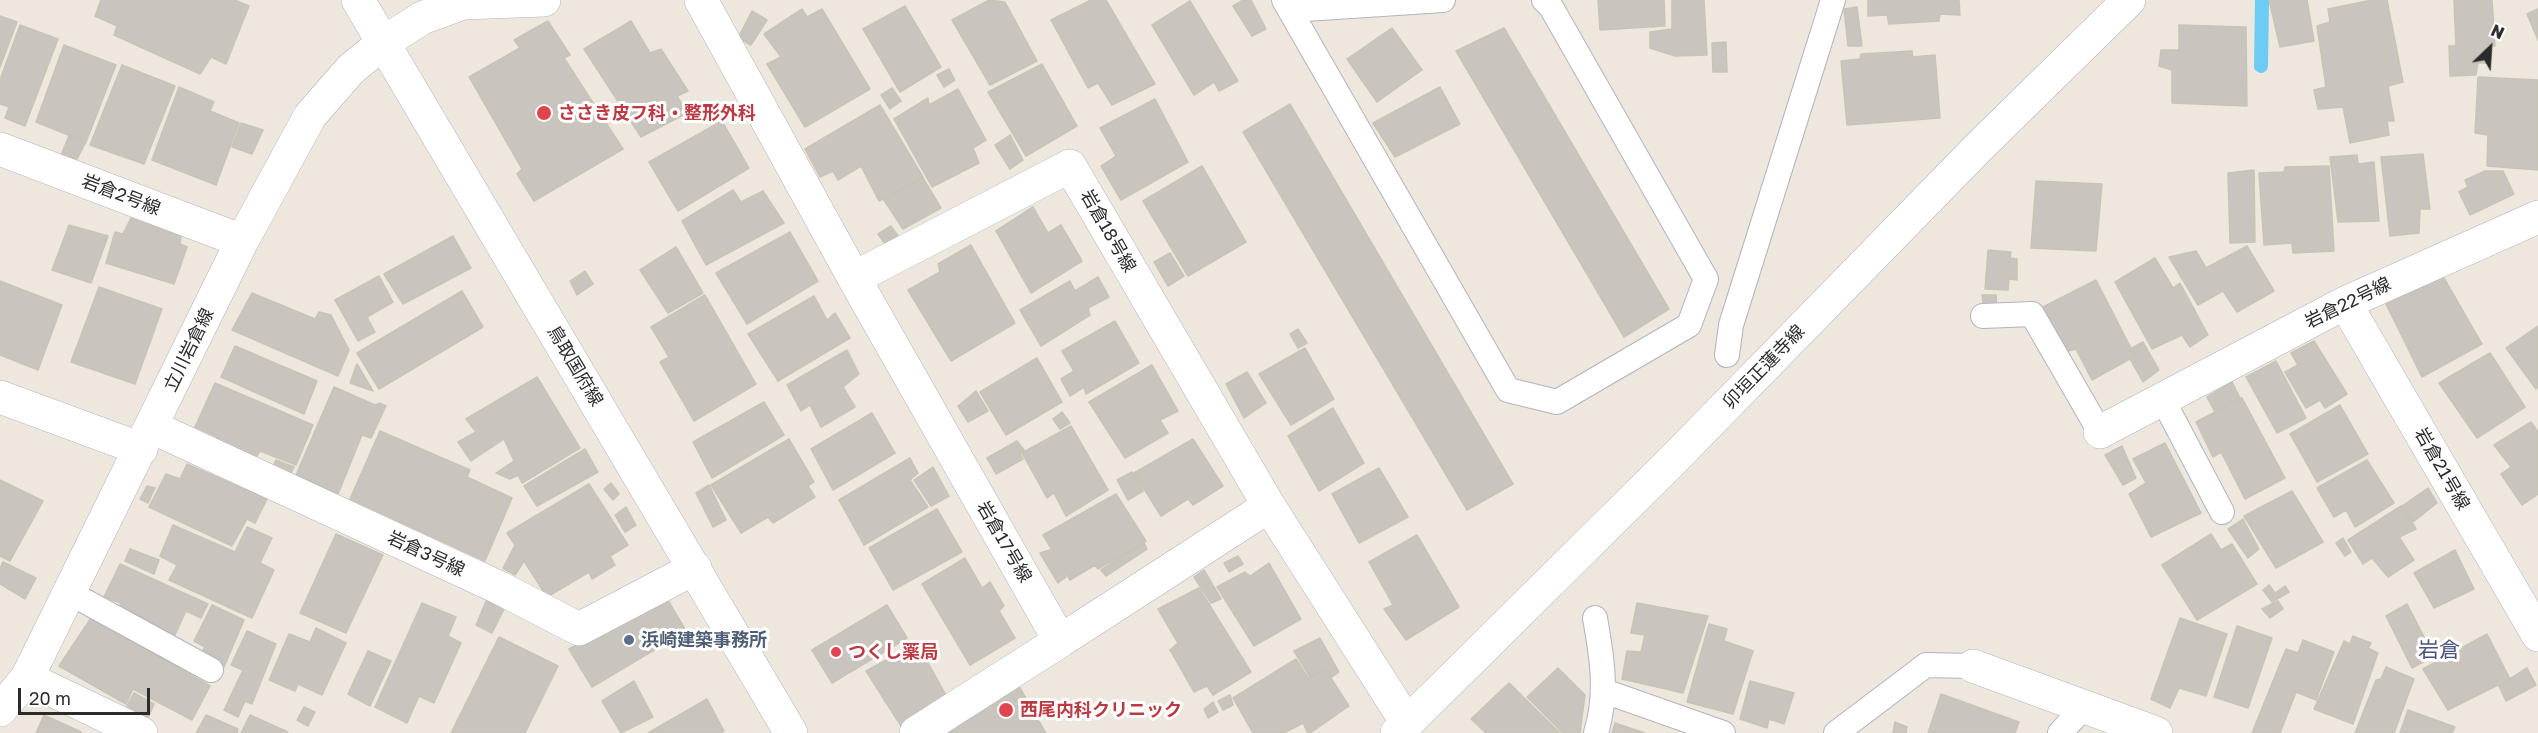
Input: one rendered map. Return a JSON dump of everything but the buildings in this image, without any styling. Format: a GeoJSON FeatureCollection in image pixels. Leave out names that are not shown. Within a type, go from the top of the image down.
{"type":"FeatureCollection","features":[{"type":"Feature","properties":{"kind":"street","name":"鳥取国府線"},"geometry":{"type":"LineString","coordinates":[[358,0],[791,733]]}},
{"type":"Feature","properties":{"kind":"street","name":"立川岩倉線"},"geometry":{"type":"LineString","coordinates":[[0,710],[27,678],[242,241],[310,116],[351,69],[383,43],[422,18],[463,3],[544,0]]}},
{"type":"Feature","properties":{"kind":"street","name":"岩倉17号線"},"geometry":{"type":"LineString","coordinates":[[701,0],[854,278],[1060,641]]}},
{"type":"Feature","properties":{"kind":"street","name":"卯垣正蓮寺線"},"geometry":{"type":"LineString","coordinates":[[1402,728],[1673,460],[1979,147],[2129,0]]}},
{"type":"Feature","properties":{"kind":"street","name":"岩倉2号線"},"geometry":{"type":"LineString","coordinates":[[0,149],[242,241]]}},
{"type":"Feature","properties":{"kind":"street","name":"岩倉18号線"},"geometry":{"type":"LineString","coordinates":[[854,278],[1070,166],[1269,506]]}},
{"type":"Feature","properties":{"kind":"street","name":"岩倉22号線"},"geometry":{"type":"LineString","coordinates":[[2100,432],[2345,303],[2538,217]]}},
{"type":"Feature","properties":{"kind":"street","name":"岩倉21号線"},"geometry":{"type":"LineString","coordinates":[[2345,303],[2538,634]]}},
{"type":"Feature","properties":{"kind":"street"},"geometry":{"type":"LineString","coordinates":[[0,397],[147,438]]}},
{"type":"Feature","properties":{"kind":"street","name":"岩倉3号線"},"geometry":{"type":"LineString","coordinates":[[147,438],[500,588],[579,630],[695,568]]}},
{"type":"Feature","properties":{"kind":"street"},"geometry":{"type":"LineString","coordinates":[[916,733],[1269,506],[1402,728]]}},
{"type":"Feature","properties":{"kind":"street"},"geometry":{"type":"LineString","coordinates":[[1973,666],[2156,733]]}},
{"type":"Feature","properties":{"kind":"street"},"geometry":{"type":"LineString","coordinates":[[27,678],[141,733]]}},
{"type":"Feature","properties":{"kind":"lane"},"geometry":{"type":"LineString","coordinates":[[1443,0],[1287,5],[1508,390],[1557,402],[1689,325],[1706,279],[1556,17],[1544,0]]}},
{"type":"Feature","properties":{"kind":"lane"},"geometry":{"type":"LineString","coordinates":[[1727,355],[1731,325],[1833,0]]}},
{"type":"Feature","properties":{"kind":"lane"},"geometry":{"type":"LineString","coordinates":[[1983,316],[2032,314],[2100,432]]}},
{"type":"Feature","properties":{"kind":"lane"},"geometry":{"type":"LineString","coordinates":[[2163,400],[2222,512]]}},
{"type":"Feature","properties":{"kind":"lane"},"geometry":{"type":"LineString","coordinates":[[70,593],[211,669]]}},
{"type":"Feature","properties":{"kind":"lane"},"geometry":{"type":"LineString","coordinates":[[1595,618],[1604,691],[1596,733]]}},
{"type":"Feature","properties":{"kind":"lane"},"geometry":{"type":"LineString","coordinates":[[1836,733],[1926,665],[1973,666]]}},
{"type":"Feature","properties":{"kind":"lane"},"geometry":{"type":"LineString","coordinates":[[1604,691],[1723,733]]}},
{"type":"Feature","properties":{"kind":"lane"},"geometry":{"type":"LineString","coordinates":[[2060,733],[2084,707]]}},
{"type":"Feature","properties":{"kind":"waterway"},"geometry":{"type":"LineString","coordinates":[[2261,66],[2262,0]]}},
{"type":"Feature","properties":{"kind":"place","name":"ささき皮フ科・整形外科"},"geometry":{"type":"Point","coordinates":[544,113]}},
{"type":"Feature","properties":{"kind":"place","name":"浜崎建築事務所"},"geometry":{"type":"Point","coordinates":[629,640]}},
{"type":"Feature","properties":{"kind":"place","name":"つくし薬局"},"geometry":{"type":"Point","coordinates":[836,652]}},
{"type":"Feature","properties":{"kind":"place","name":"西尾内科クリニック"},"geometry":{"type":"Point","coordinates":[1006,710]}},
{"type":"Feature","properties":{"kind":"district","name":"岩倉"},"geometry":{"type":"Point","coordinates":[2439,650]}}]}
